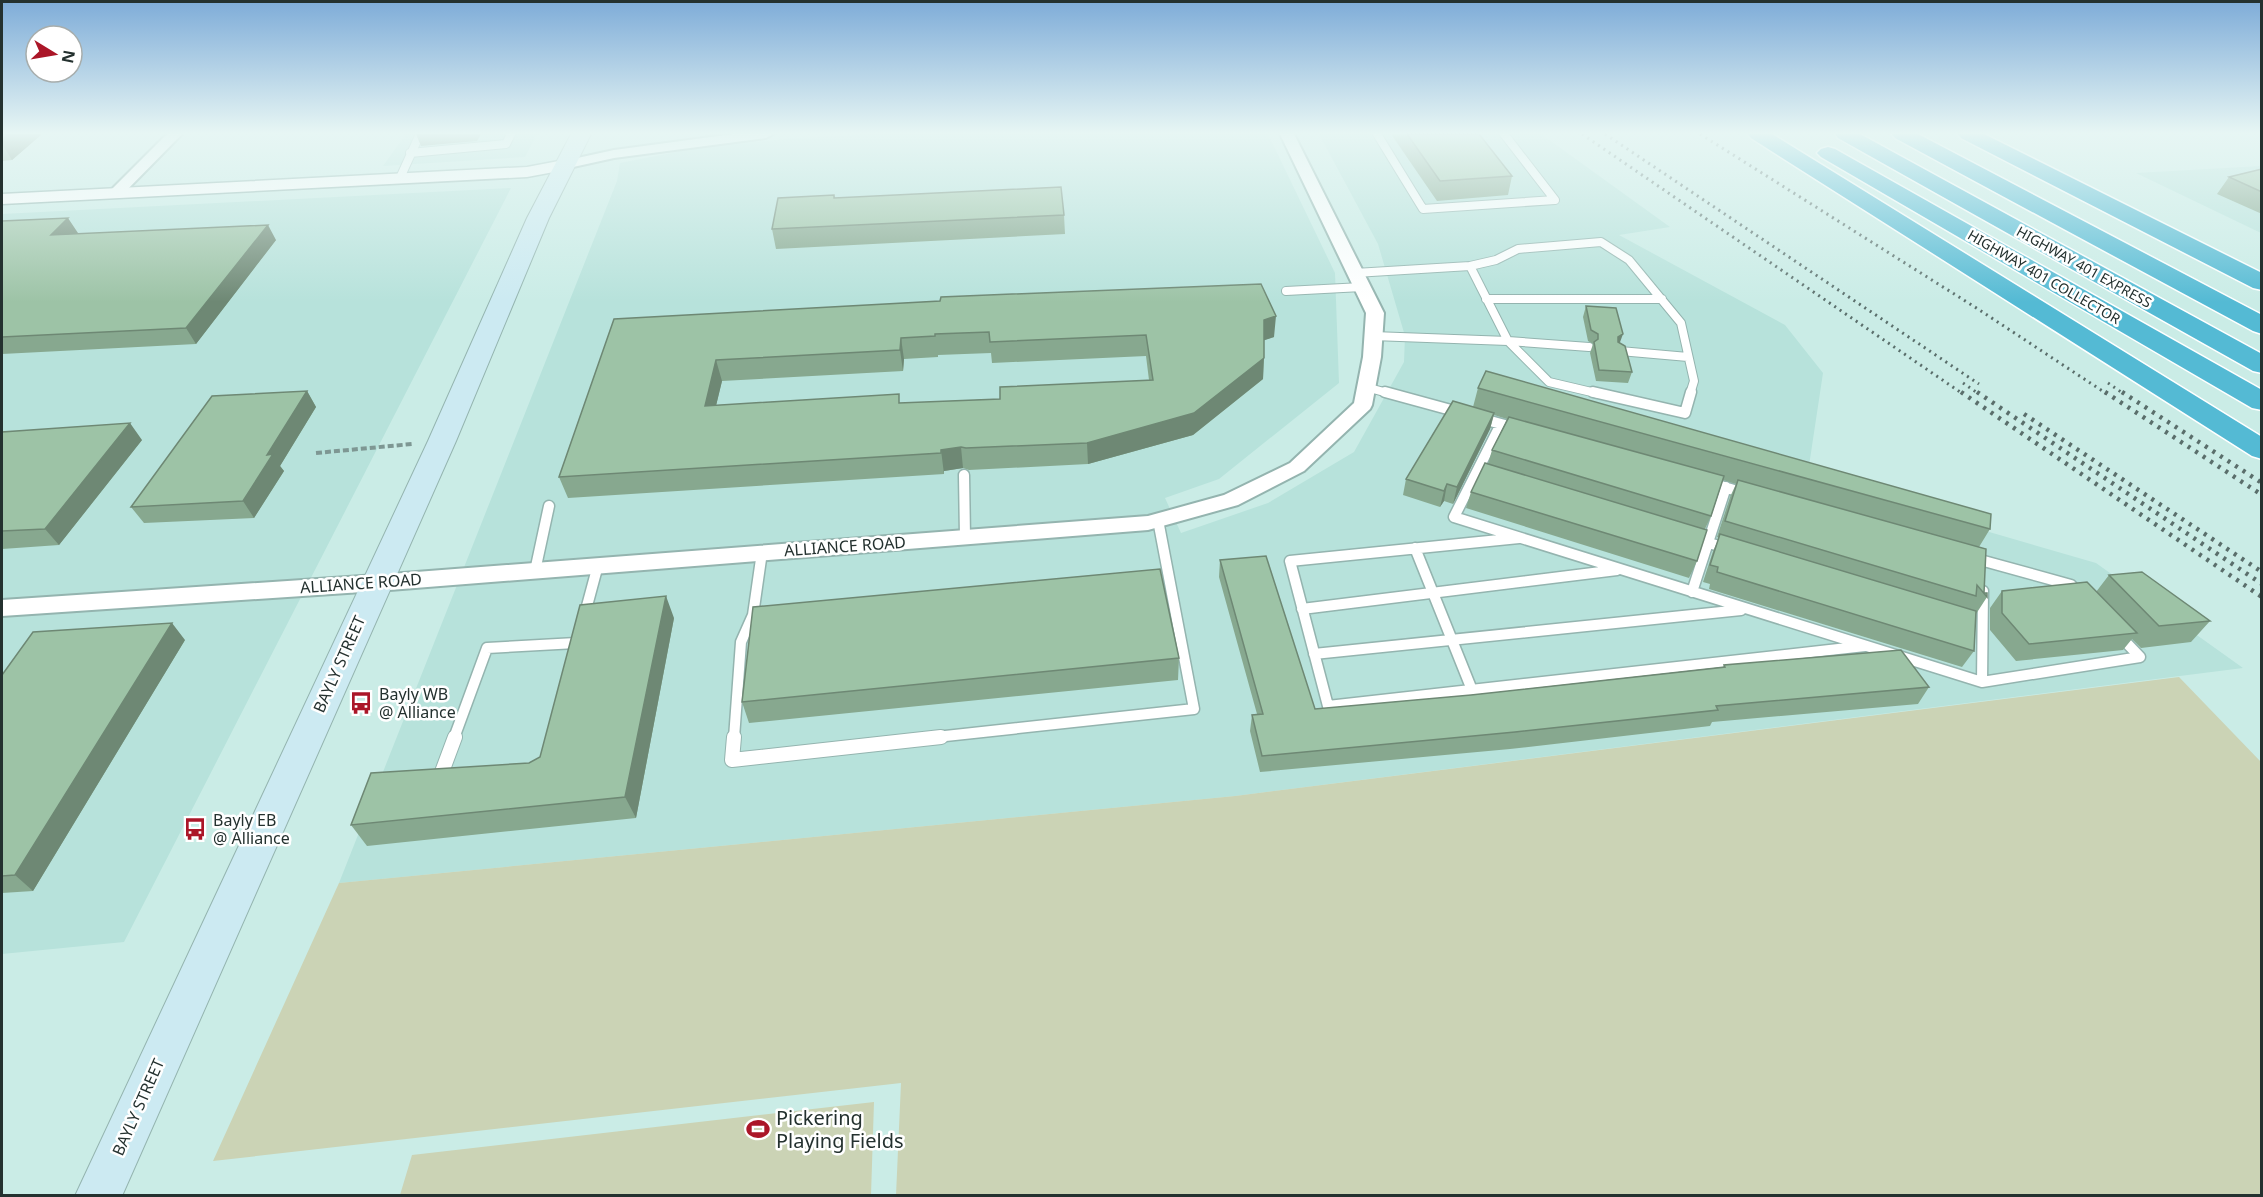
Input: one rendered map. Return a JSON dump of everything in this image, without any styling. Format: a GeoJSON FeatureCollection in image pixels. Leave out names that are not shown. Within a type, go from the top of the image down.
{"type":"FeatureCollection","features":[{"type":"Feature","properties":{"kind":"highway"},"geometry":{"type":"LineString","coordinates":[[1847,190],[2262,450]]}},
{"type":"Feature","properties":{"kind":"highway","name":"HIGHWAY 401 COLLECTOR"},"geometry":{"type":"LineString","coordinates":[[1893,190],[2262,402]]}},
{"type":"Feature","properties":{"kind":"highway","name":"HIGHWAY 401 EXPRESS"},"geometry":{"type":"LineString","coordinates":[[1946,190],[2262,364]]}},
{"type":"Feature","properties":{"kind":"highway","name":"HIGHWAY 401 EXPRESS"},"geometry":{"type":"LineString","coordinates":[[2007,190],[2262,326]]}},
{"type":"Feature","properties":{"kind":"highway"},"geometry":{"type":"LineString","coordinates":[[2078,190],[2262,283]]}},
{"type":"Feature","properties":{"kind":"main road","name":"BAYLY STREET"},"geometry":{"type":"LineString","coordinates":[[98,1196],[442,441],[552,190]]}},
{"type":"Feature","properties":{"kind":"street"},"geometry":{"type":"LineString","coordinates":[[115,194],[119,190]]}},
{"type":"Feature","properties":{"kind":"street"},"geometry":{"type":"LineString","coordinates":[[2,199],[189,190]]}},
{"type":"Feature","properties":{"kind":"street","name":"ALLIANCE ROAD"},"geometry":{"type":"LineString","coordinates":[[2,608],[377,583],[965,537],[1158,520],[1231,500],[1297,467],[1363,405],[1375,313],[1314,190]]}},
{"type":"Feature","properties":{"kind":"lane"},"geometry":{"type":"LineString","coordinates":[[1411,190],[1423,209],[1555,200],[1547,190]]}},
{"type":"Feature","properties":{"kind":"lane"},"geometry":{"type":"LineString","coordinates":[[1286,291],[1470,266],[1496,260],[1518,249],[1601,243],[1629,260],[1682,323],[1694,381],[1685,413],[1549,382],[1508,341],[1470,266]]}},
{"type":"Feature","properties":{"kind":"lane"},"geometry":{"type":"LineString","coordinates":[[1486,299],[1662,299]]}},
{"type":"Feature","properties":{"kind":"lane"},"geometry":{"type":"LineString","coordinates":[[1373,336],[1508,341],[1589,347]]}},
{"type":"Feature","properties":{"kind":"lane"},"geometry":{"type":"LineString","coordinates":[[1620,351],[1688,357]]}},
{"type":"Feature","properties":{"kind":"lane"},"geometry":{"type":"LineString","coordinates":[[1366,387],[1530,432]]}},
{"type":"Feature","properties":{"kind":"lane"},"geometry":{"type":"LineString","coordinates":[[1501,424],[1482,473],[1454,517],[1982,682],[2140,657],[2109,625]]}},
{"type":"Feature","properties":{"kind":"lane"},"geometry":{"type":"LineString","coordinates":[[964,476],[965,537]]}},
{"type":"Feature","properties":{"kind":"lane"},"geometry":{"type":"LineString","coordinates":[[1692,478],[1759,497]]}},
{"type":"Feature","properties":{"kind":"lane"},"geometry":{"type":"LineString","coordinates":[[1692,592],[1726,488]]}},
{"type":"Feature","properties":{"kind":"lane"},"geometry":{"type":"LineString","coordinates":[[535,571],[549,506]]}},
{"type":"Feature","properties":{"kind":"lane"},"geometry":{"type":"LineString","coordinates":[[762,552],[759,615],[741,642],[732,760],[1194,709],[1164,580],[1158,520]]}},
{"type":"Feature","properties":{"kind":"lane"},"geometry":{"type":"LineString","coordinates":[[1675,532],[1742,553]]}},
{"type":"Feature","properties":{"kind":"lane"},"geometry":{"type":"LineString","coordinates":[[1519,538],[1290,561],[1328,706],[1865,646]]}},
{"type":"Feature","properties":{"kind":"lane"},"geometry":{"type":"LineString","coordinates":[[1415,548],[1472,690]]}},
{"type":"Feature","properties":{"kind":"lane"},"geometry":{"type":"LineString","coordinates":[[1962,554],[1984,572],[2071,585],[2086,601]]}},
{"type":"Feature","properties":{"kind":"lane"},"geometry":{"type":"LineString","coordinates":[[450,781],[439,782],[487,648],[575,648],[589,620],[598,565]]}},
{"type":"Feature","properties":{"kind":"lane"},"geometry":{"type":"LineString","coordinates":[[1302,609],[1621,570]]}},
{"type":"Feature","properties":{"kind":"lane"},"geometry":{"type":"LineString","coordinates":[[1982,682],[1984,572]]}},
{"type":"Feature","properties":{"kind":"lane"},"geometry":{"type":"LineString","coordinates":[[1314,654],[1747,609]]}},
{"type":"Feature","properties":{"kind":"lane"},"geometry":{"type":"LineString","coordinates":[[1971,623],[1983,626]]}},
{"type":"Feature","properties":{"kind":"path"},"geometry":{"type":"LineString","coordinates":[[315,453],[442,441]]}},
{"type":"Feature","properties":{"kind":"shaded area"},"geometry":{"type":"Polygon","coordinates":[[[510,190],[124,942],[2,954],[2,214],[510,190]]]}},
{"type":"Feature","properties":{"kind":"shaded area"},"geometry":{"type":"Polygon","coordinates":[[[613,190],[1295,190],[1335,273],[1339,383],[1219,479],[1165,498],[1181,533],[1268,503],[1354,452],[1404,362],[1405,336],[1378,244],[1349,190],[1618,190],[1670,227],[1619,235],[1785,325],[1823,373],[1807,479],[2096,563],[2243,668],[1235,796],[339,883],[613,190]]]}},
{"type":"Feature","properties":{"kind":"shaded area"},"geometry":{"type":"Polygon","coordinates":[[[2171,190],[2261,190],[2261,233],[2171,190]]]}},
{"type":"Feature","properties":{"kind":"green space"},"geometry":{"type":"Polygon","coordinates":[[[2179,677],[2261,762],[2261,1195],[896,1195],[901,1083],[213,1161],[339,883],[1235,796],[2179,677]]]}},
{"type":"Feature","properties":{"kind":"green space","name":"Pickering Playing Fields"},"geometry":{"type":"Polygon","coordinates":[[[874,1102],[871,1195],[400,1195],[412,1155],[874,1102]]]}},
{"type":"Feature","properties":{"kind":"building"},"geometry":{"type":"Polygon","coordinates":[[[1002,190],[1061,190],[1064,215],[772,229],[778,198],[834,195],[834,198],[1002,190]]]}},
{"type":"Feature","properties":{"kind":"building"},"geometry":{"type":"Polygon","coordinates":[[[68,218],[51,235],[268,225],[186,328],[2,337],[2,221],[68,218]]]}},
{"type":"Feature","properties":{"kind":"building"},"geometry":{"type":"Polygon","coordinates":[[[1261,284],[1276,316],[1264,320],[1264,358],[1194,413],[1087,443],[961,447],[941,450],[941,453],[559,477],[614,319],[940,301],[941,297],[1261,284]],[[989,332],[935,334],[935,336],[901,338],[900,350],[716,360],[705,406],[899,394],[899,403],[1000,399],[1000,387],[1153,380],[1146,335],[990,342],[989,332]]]}},
{"type":"Feature","properties":{"kind":"building"},"geometry":{"type":"Polygon","coordinates":[[[1586,306],[1616,308],[1623,334],[1618,337],[1618,342],[1625,346],[1632,372],[1599,370],[1594,342],[1598,339],[1598,334],[1591,330],[1586,306]]]}},
{"type":"Feature","properties":{"kind":"building"},"geometry":{"type":"Polygon","coordinates":[[[1486,371],[1991,514],[1990,529],[1478,388],[1486,371]]]}},
{"type":"Feature","properties":{"kind":"building"},"geometry":{"type":"Polygon","coordinates":[[[307,391],[267,455],[273,454],[243,501],[131,507],[212,396],[307,391]]]}},
{"type":"Feature","properties":{"kind":"building"},"geometry":{"type":"Polygon","coordinates":[[[1453,401],[1494,413],[1457,487],[1447,484],[1444,491],[1406,479],[1453,401]]]}},
{"type":"Feature","properties":{"kind":"building"},"geometry":{"type":"Polygon","coordinates":[[[1509,417],[1724,476],[1711,516],[1492,450],[1509,417]]]}},
{"type":"Feature","properties":{"kind":"building"},"geometry":{"type":"Polygon","coordinates":[[[130,423],[45,529],[2,531],[2,432],[130,423]]]}},
{"type":"Feature","properties":{"kind":"building"},"geometry":{"type":"Polygon","coordinates":[[[1485,463],[1707,530],[1697,561],[1471,492],[1485,463]]]}},
{"type":"Feature","properties":{"kind":"building"},"geometry":{"type":"Polygon","coordinates":[[[1738,480],[1986,549],[1984,593],[1987,593],[1987,597],[1977,585],[1976,596],[1725,521],[1738,480]]]}},
{"type":"Feature","properties":{"kind":"building"},"geometry":{"type":"Polygon","coordinates":[[[1720,534],[1976,611],[1974,651],[1717,572],[1718,567],[1710,565],[1720,534]]]}},
{"type":"Feature","properties":{"kind":"building"},"geometry":{"type":"Polygon","coordinates":[[[1266,556],[1315,709],[1471,695],[1725,667],[1724,665],[1901,650],[1929,687],[1716,706],[1718,710],[1262,756],[1252,715],[1263,714],[1220,560],[1266,556]]]}},
{"type":"Feature","properties":{"kind":"building"},"geometry":{"type":"Polygon","coordinates":[[[1160,569],[1179,658],[742,702],[753,607],[1160,569]]]}},
{"type":"Feature","properties":{"kind":"building"},"geometry":{"type":"Polygon","coordinates":[[[2142,572],[2210,621],[2159,626],[2109,575],[2142,572]]]}},
{"type":"Feature","properties":{"kind":"building"},"geometry":{"type":"Polygon","coordinates":[[[2087,582],[2137,633],[2029,644],[2002,613],[2002,591],[2087,582]]]}},
{"type":"Feature","properties":{"kind":"building"},"geometry":{"type":"Polygon","coordinates":[[[666,596],[625,797],[351,825],[371,773],[529,763],[540,757],[580,605],[666,596]]]}},
{"type":"Feature","properties":{"kind":"building"},"geometry":{"type":"Polygon","coordinates":[[[172,623],[15,875],[2,876],[2,675],[33,632],[172,623]]]}},
{"type":"Feature","properties":{"kind":"railway"},"geometry":{"type":"LineString","coordinates":[[1664,190],[1963,394]]}},
{"type":"Feature","properties":{"kind":"railway"},"geometry":{"type":"LineString","coordinates":[[1689,190],[1979,384]]}},
{"type":"Feature","properties":{"kind":"railway"},"geometry":{"type":"LineString","coordinates":[[1789,190],[1978,309],[2107,394]]}},
{"type":"Feature","properties":{"kind":"railway"},"geometry":{"type":"LineString","coordinates":[[1963,383],[1979,394]]}},
{"type":"Feature","properties":{"kind":"railway"},"geometry":{"type":"LineString","coordinates":[[2108,383],[2124,394]]}},
{"type":"Feature","properties":{"kind":"railway"},"geometry":{"type":"LineString","coordinates":[[1961,392],[2262,597]]}},
{"type":"Feature","properties":{"kind":"railway"},"geometry":{"type":"LineString","coordinates":[[1977,392],[2262,584]]}},
{"type":"Feature","properties":{"kind":"railway"},"geometry":{"type":"LineString","coordinates":[[2105,392],[2262,495]]}},
{"type":"Feature","properties":{"kind":"railway"},"geometry":{"type":"LineString","coordinates":[[2122,392],[2262,483]]}},
{"type":"Feature","properties":{"kind":"railway"},"geometry":{"type":"LineString","coordinates":[[2024,414],[2262,572]]}},
{"type":"Feature","properties":{"kind":"place","name":"Bayly WB @ Alliance"},"geometry":{"type":"Point","coordinates":[361,703]}},
{"type":"Feature","properties":{"kind":"place","name":"Bayly EB @ Alliance"},"geometry":{"type":"Point","coordinates":[195,829]}},
{"type":"Feature","properties":{"kind":"place","name":"Pickering Playing Fields"},"geometry":{"type":"Point","coordinates":[758,1129]}}]}
